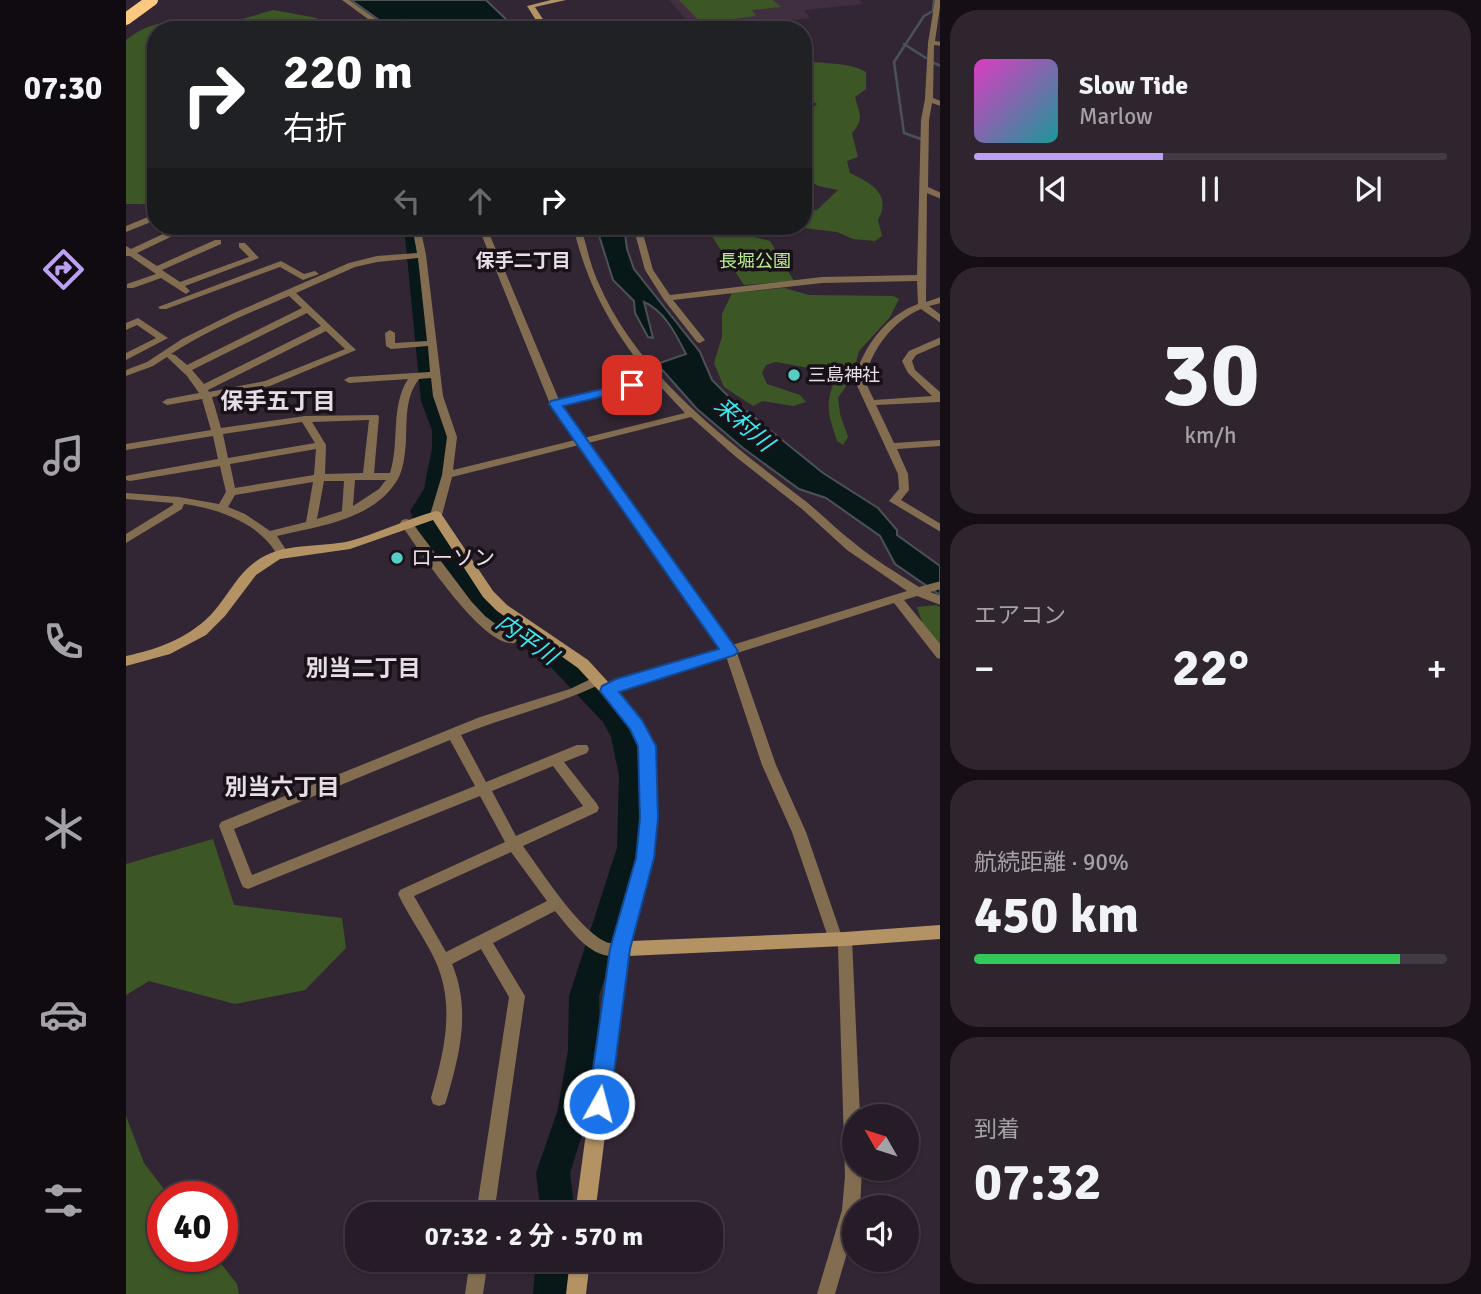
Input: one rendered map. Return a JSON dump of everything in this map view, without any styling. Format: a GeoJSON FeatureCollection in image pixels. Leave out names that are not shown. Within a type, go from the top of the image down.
{"type":"FeatureCollection","features":[{"type":"Feature","properties":{"kind":"highway"},"geometry":{"type":"LineString","coordinates":[[126,18],[152,0]]}},
{"type":"Feature","properties":{"kind":"street"},"geometry":{"type":"LineString","coordinates":[[126,18],[158,0]]}},
{"type":"Feature","properties":{"kind":"street"},"geometry":{"type":"LineString","coordinates":[[345,0],[375,21]]}},
{"type":"Feature","properties":{"kind":"street"},"geometry":{"type":"LineString","coordinates":[[540,21],[531,9],[533,2],[562,0]]}},
{"type":"Feature","properties":{"kind":"street"},"geometry":{"type":"LineString","coordinates":[[938,0],[931,43],[929,99],[925,120],[922,278],[923,306],[940,320]]}},
{"type":"Feature","properties":{"kind":"street"},"geometry":{"type":"LineString","coordinates":[[931,43],[940,44]]}},
{"type":"Feature","properties":{"kind":"street"},"geometry":{"type":"LineString","coordinates":[[930,58],[940,64]]}},
{"type":"Feature","properties":{"kind":"street"},"geometry":{"type":"LineString","coordinates":[[929,99],[940,104]]}},
{"type":"Feature","properties":{"kind":"street"},"geometry":{"type":"LineString","coordinates":[[925,189],[940,197]]}},
{"type":"Feature","properties":{"kind":"street"},"geometry":{"type":"LineString","coordinates":[[126,229],[147,220]]}},
{"type":"Feature","properties":{"kind":"street"},"geometry":{"type":"LineString","coordinates":[[128,252],[166,235]]}},
{"type":"Feature","properties":{"kind":"street"},"geometry":{"type":"LineString","coordinates":[[416,235],[428,343],[427,376],[438,396],[452,437],[447,475],[433,516]]}},
{"type":"Feature","properties":{"kind":"street"},"geometry":{"type":"LineString","coordinates":[[486,235],[555,404],[730,651],[769,765],[799,832],[841,940],[854,1176],[850,1210],[826,1294]]}},
{"type":"Feature","properties":{"kind":"street"},"geometry":{"type":"LineString","coordinates":[[580,235],[594,284],[608,312],[629,345],[692,414],[849,545],[929,588],[940,601]]}},
{"type":"Feature","properties":{"kind":"street"},"geometry":{"type":"LineString","coordinates":[[639,235],[649,270],[700,340]]}},
{"type":"Feature","properties":{"kind":"street"},"geometry":{"type":"LineString","coordinates":[[130,286],[218,242]]}},
{"type":"Feature","properties":{"kind":"street"},"geometry":{"type":"LineString","coordinates":[[181,285],[255,258],[242,245]]}},
{"type":"Feature","properties":{"kind":"street"},"geometry":{"type":"LineString","coordinates":[[128,252],[193,294]]}},
{"type":"Feature","properties":{"kind":"street"},"geometry":{"type":"LineString","coordinates":[[163,307],[281,264],[307,278],[354,260],[417,256]]}},
{"type":"Feature","properties":{"kind":"street"},"geometry":{"type":"LineString","coordinates":[[126,373],[150,364],[185,341],[289,291],[362,261]]}},
{"type":"Feature","properties":{"kind":"street"},"geometry":{"type":"LineString","coordinates":[[667,298],[822,280],[922,278]]}},
{"type":"Feature","properties":{"kind":"street"},"geometry":{"type":"LineString","coordinates":[[167,402],[205,391],[267,384],[351,350],[289,291]]}},
{"type":"Feature","properties":{"kind":"street"},"geometry":{"type":"LineString","coordinates":[[938,524],[894,501],[904,490],[903,474],[859,379],[870,351],[897,318],[940,300]]}},
{"type":"Feature","properties":{"kind":"street"},"geometry":{"type":"LineString","coordinates":[[185,370],[308,309]]}},
{"type":"Feature","properties":{"kind":"street"},"geometry":{"type":"LineString","coordinates":[[126,327],[138,321],[163,338],[126,357]]}},
{"type":"Feature","properties":{"kind":"street"},"geometry":{"type":"LineString","coordinates":[[205,391],[327,327]]}},
{"type":"Feature","properties":{"kind":"street"},"geometry":{"type":"LineString","coordinates":[[390,333],[391,346],[428,343]]}},
{"type":"Feature","properties":{"kind":"street"},"geometry":{"type":"LineString","coordinates":[[940,340],[912,353],[907,361],[911,371],[940,399]]}},
{"type":"Feature","properties":{"kind":"street"},"geometry":{"type":"LineString","coordinates":[[126,379],[154,369],[172,357],[185,341]]}},
{"type":"Feature","properties":{"kind":"street"},"geometry":{"type":"LineString","coordinates":[[172,357],[205,391],[231,492],[223,508]]}},
{"type":"Feature","properties":{"kind":"street"},"geometry":{"type":"LineString","coordinates":[[349,380],[427,376]]}},
{"type":"Feature","properties":{"kind":"street"},"geometry":{"type":"LineString","coordinates":[[268,535],[348,513],[375,498],[394,476],[400,456],[404,390],[427,376]]}},
{"type":"Feature","properties":{"kind":"street"},"geometry":{"type":"LineString","coordinates":[[555,404],[658,379]]}},
{"type":"Feature","properties":{"kind":"street"},"geometry":{"type":"LineString","coordinates":[[869,403],[940,399]]}},
{"type":"Feature","properties":{"kind":"street"},"geometry":{"type":"LineString","coordinates":[[447,475],[692,414]]}},
{"type":"Feature","properties":{"kind":"street"},"geometry":{"type":"LineString","coordinates":[[126,447],[305,419],[374,417],[368,475]]}},
{"type":"Feature","properties":{"kind":"street"},"geometry":{"type":"LineString","coordinates":[[305,419],[321,445],[319,478],[311,523]]}},
{"type":"Feature","properties":{"kind":"street"},"geometry":{"type":"LineString","coordinates":[[890,446],[940,443]]}},
{"type":"Feature","properties":{"kind":"street"},"geometry":{"type":"LineString","coordinates":[[282,552],[268,535],[223,508],[179,500],[129,496],[128,477],[321,445]]}},
{"type":"Feature","properties":{"kind":"street"},"geometry":{"type":"LineString","coordinates":[[348,513],[350,476]]}},
{"type":"Feature","properties":{"kind":"street"},"geometry":{"type":"LineString","coordinates":[[231,492],[319,478],[394,476]]}},
{"type":"Feature","properties":{"kind":"street"},"geometry":{"type":"LineString","coordinates":[[126,538],[178,507],[179,500]]}},
{"type":"Feature","properties":{"kind":"street"},"geometry":{"type":"LineString","coordinates":[[126,661],[158,654],[204,629],[218,616],[249,572],[282,552],[350,544],[433,516]]}},
{"type":"Feature","properties":{"kind":"street"},"geometry":{"type":"LineString","coordinates":[[433,516],[488,594],[502,608],[563,648],[636,725],[647,746],[650,771],[645,858],[613,950],[587,1202]]}},
{"type":"Feature","properties":{"kind":"street"},"geometry":{"type":"LineString","coordinates":[[409,522],[468,607],[499,634],[511,640]]}},
{"type":"Feature","properties":{"kind":"street"},"geometry":{"type":"LineString","coordinates":[[582,748],[248,883],[226,825],[453,733],[574,692],[599,685],[622,684],[929,588]]}},
{"type":"Feature","properties":{"kind":"street"},"geometry":{"type":"LineString","coordinates":[[897,599],[940,655]]}},
{"type":"Feature","properties":{"kind":"street"},"geometry":{"type":"LineString","coordinates":[[453,733],[514,845],[587,938],[613,950],[841,940],[940,932]]}},
{"type":"Feature","properties":{"kind":"street"},"geometry":{"type":"LineString","coordinates":[[439,1098],[452,1050],[455,1000],[443,961],[405,894],[592,808],[555,759]]}},
{"type":"Feature","properties":{"kind":"street"},"geometry":{"type":"LineString","coordinates":[[443,961],[557,903]]}},
{"type":"Feature","properties":{"kind":"street"},"geometry":{"type":"LineString","coordinates":[[483,940],[517,996],[487,1202]]}},
{"type":"Feature","properties":{"kind":"street"},"geometry":{"type":"LineString","coordinates":[[474,1294],[477,1272]]}},
{"type":"Feature","properties":{"kind":"street"},"geometry":{"type":"LineString","coordinates":[[576,1294],[579,1272]]}},
{"type":"Feature","properties":{"kind":"shaded area"},"geometry":{"type":"Polygon","coordinates":[[[669,0],[859,0],[864,4],[804,10],[810,18],[783,21],[687,21],[669,0]]]}},
{"type":"Feature","properties":{"kind":"green space"},"geometry":{"type":"Polygon","coordinates":[[[679,0],[773,0],[781,7],[752,10],[756,16],[699,21],[679,0]]]}},
{"type":"Feature","properties":{"kind":"green space"},"geometry":{"type":"Polygon","coordinates":[[[273,10],[326,21],[231,21],[273,10]]]}},
{"type":"Feature","properties":{"kind":"green space"},"geometry":{"type":"Polygon","coordinates":[[[147,28],[147,204],[126,204],[126,40],[147,28]]]}},
{"type":"Feature","properties":{"kind":"green space"},"geometry":{"type":"Polygon","coordinates":[[[812,62],[844,65],[866,72],[866,89],[855,97],[860,120],[852,133],[858,157],[847,161],[850,173],[872,185],[881,196],[882,211],[878,220],[882,236],[875,241],[853,239],[837,232],[812,229],[812,210],[817,210],[838,190],[812,183],[812,108],[817,104],[812,101],[812,62]]]}},
{"type":"Feature","properties":{"kind":"green space","name":"長堀公園"},"geometry":{"type":"Polygon","coordinates":[[[711,235],[747,235],[770,241],[794,281],[744,285],[711,235]]]}},
{"type":"Feature","properties":{"kind":"green space"},"geometry":{"type":"Polygon","coordinates":[[[784,288],[809,295],[893,296],[899,299],[890,317],[859,351],[852,377],[838,398],[848,437],[843,445],[837,441],[830,417],[829,404],[835,380],[831,372],[776,362],[766,365],[762,373],[767,384],[800,395],[806,402],[793,406],[763,401],[753,406],[724,387],[714,363],[722,337],[722,314],[732,293],[784,288]]]}},
{"type":"Feature","properties":{"kind":"green space"},"geometry":{"type":"Polygon","coordinates":[[[917,607],[940,607],[940,646],[924,628],[917,607]]]}},
{"type":"Feature","properties":{"kind":"green space"},"geometry":{"type":"Polygon","coordinates":[[[213,839],[234,905],[342,918],[346,948],[305,990],[235,1004],[149,981],[126,995],[126,864],[213,839]]]}},
{"type":"Feature","properties":{"kind":"green space"},"geometry":{"type":"Polygon","coordinates":[[[126,1116],[144,1163],[158,1181],[147,1181],[147,1272],[228,1272],[237,1284],[239,1294],[126,1294],[126,1116]]]}},
{"type":"Feature","properties":{"kind":"water"},"geometry":{"type":"Polygon","coordinates":[[[351,0],[486,0],[508,21],[408,20],[380,21],[351,0]]]}},
{"type":"Feature","properties":{"kind":"water","name":"来村川"},"geometry":{"type":"Polygon","coordinates":[[[599,235],[625,235],[634,269],[700,352],[712,380],[729,397],[823,473],[878,508],[897,530],[897,535],[940,566],[940,595],[895,564],[880,536],[826,498],[799,489],[743,448],[697,409],[657,364],[686,354],[669,324],[658,311],[644,302],[653,338],[648,337],[635,313],[634,301],[613,280],[599,235]]]}},
{"type":"Feature","properties":{"kind":"waterway"},"geometry":{"type":"LineString","coordinates":[[905,45],[924,16],[933,11],[934,0]]}},
{"type":"Feature","properties":{"kind":"waterway"},"geometry":{"type":"LineString","coordinates":[[905,45],[926,58]]}},
{"type":"Feature","properties":{"kind":"waterway"},"geometry":{"type":"LineString","coordinates":[[905,45],[894,62],[904,133],[921,139]]}},
{"type":"Feature","properties":{"kind":"waterway"},"geometry":{"type":"LineString","coordinates":[[934,63],[940,66]]}},
{"type":"Feature","properties":{"kind":"waterway","name":"内平川"},"geometry":{"type":"LineString","coordinates":[[413,235],[431,401],[442,430],[442,448],[435,489],[421,511],[430,534],[476,600],[497,620],[554,655],[612,715],[624,737],[632,775],[631,848],[584,996],[584,1050],[574,1109],[553,1173],[557,1202]]}},
{"type":"Feature","properties":{"kind":"waterway","name":"内平川"},"geometry":{"type":"LineString","coordinates":[[551,1294],[553,1272]]}},
{"type":"Feature","properties":{"kind":"place","name":"三島神社"},"geometry":{"type":"Point","coordinates":[794,375]}},
{"type":"Feature","properties":{"kind":"place","name":"ローソン"},"geometry":{"type":"Point","coordinates":[397,558]}},
{"type":"Feature","properties":{"kind":"district","name":"保手二丁目"},"geometry":{"type":"Point","coordinates":[523,260]}},
{"type":"Feature","properties":{"kind":"district","name":"保手五丁目"},"geometry":{"type":"Point","coordinates":[278,401]}},
{"type":"Feature","properties":{"kind":"district","name":"別当二丁目"},"geometry":{"type":"Point","coordinates":[363,668]}},
{"type":"Feature","properties":{"kind":"district","name":"別当六丁目"},"geometry":{"type":"Point","coordinates":[282,787]}},
{"type":"Feature","properties":{"kind":"route"},"geometry":{"type":"LineString","coordinates":[[599,1104],[620,949],[645,858],[649,818],[650,771],[647,746],[636,725],[608,691],[622,684],[730,651],[555,404],[632,385]]}}]}
